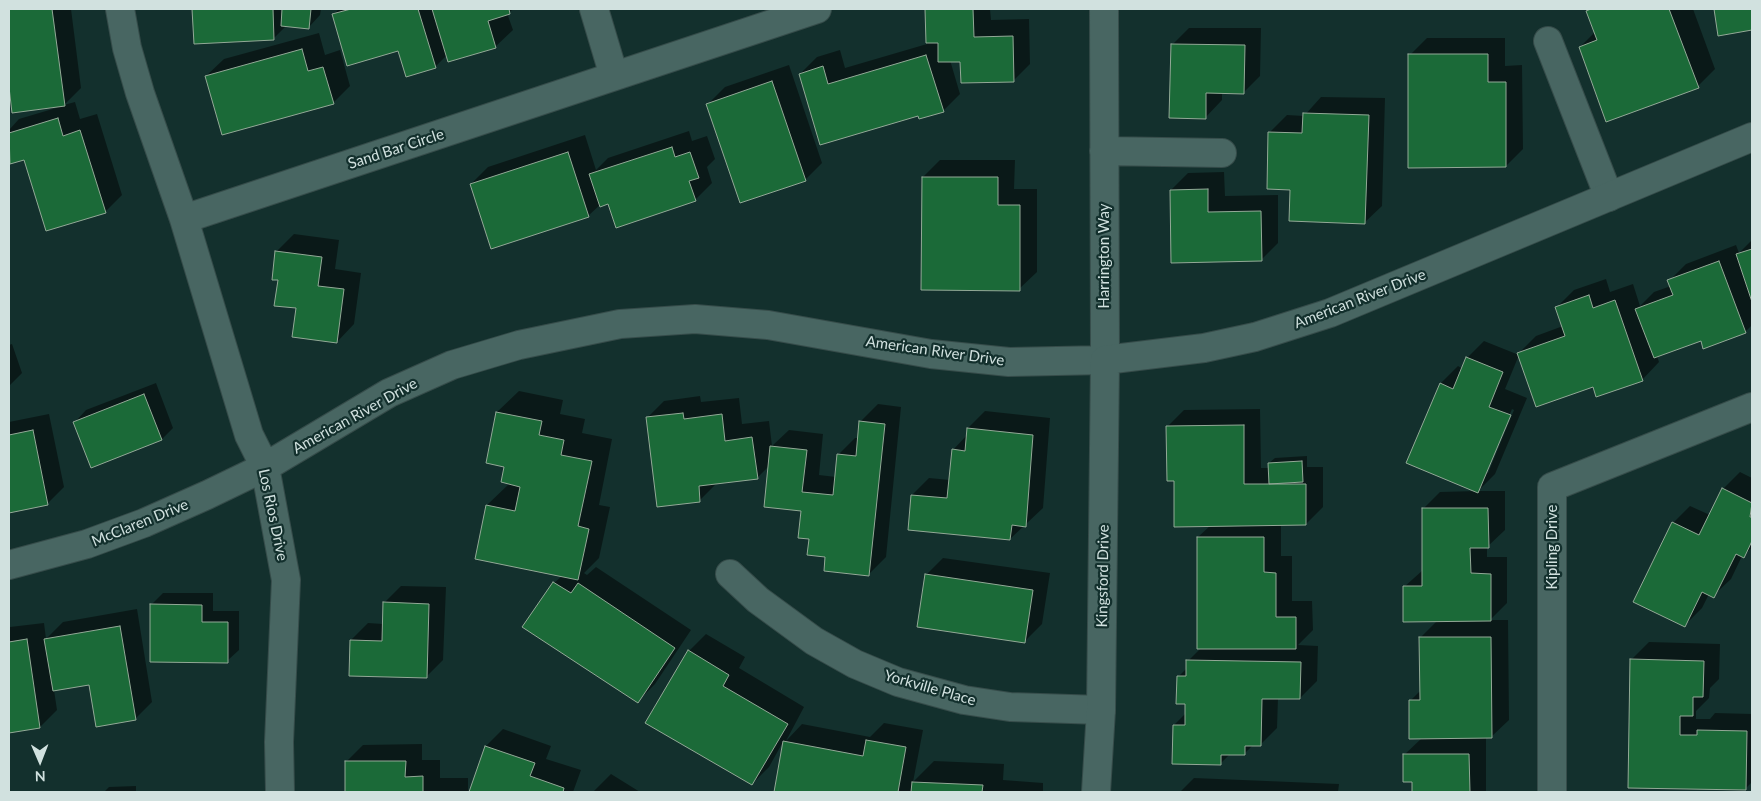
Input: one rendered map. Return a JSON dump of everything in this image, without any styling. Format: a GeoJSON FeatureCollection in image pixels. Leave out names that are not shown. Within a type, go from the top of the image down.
{"type":"FeatureCollection","features":[{"type":"Feature","properties":{"kind":"street"},"geometry":{"type":"LineString","coordinates":[[120,9],[127,48],[184,219]]}},
{"type":"Feature","properties":{"kind":"street"},"geometry":{"type":"LineString","coordinates":[[594,9],[614,76]]}},
{"type":"Feature","properties":{"kind":"street","name":"Sand Bar Circle"},"geometry":{"type":"LineString","coordinates":[[184,219],[817,9]]}},
{"type":"Feature","properties":{"kind":"street","name":"Harrington Way"},"geometry":{"type":"LineString","coordinates":[[1104,9],[1105,360]]}},
{"type":"Feature","properties":{"kind":"street"},"geometry":{"type":"LineString","coordinates":[[1548,41],[1609,197]]}},
{"type":"Feature","properties":{"kind":"street","name":"American River Drive"},"geometry":{"type":"LineString","coordinates":[[265,467],[389,394],[452,365],[519,345],[620,324],[694,319],[768,325],[931,354],[1009,362],[1105,360],[1204,348],[1255,337],[1330,314],[1752,137]]}},
{"type":"Feature","properties":{"kind":"street"},"geometry":{"type":"LineString","coordinates":[[1104,151],[1222,153]]}},
{"type":"Feature","properties":{"kind":"street","name":"Los Rios Drive"},"geometry":{"type":"LineString","coordinates":[[184,219],[249,435],[265,467],[286,580],[279,742],[280,792]]}},
{"type":"Feature","properties":{"kind":"street","name":"Kingsford Drive"},"geometry":{"type":"LineString","coordinates":[[1096,792],[1101,710],[1105,360]]}},
{"type":"Feature","properties":{"kind":"street","name":"Kipling Drive"},"geometry":{"type":"LineString","coordinates":[[1552,792],[1552,487],[1752,406]]}},
{"type":"Feature","properties":{"kind":"street","name":"McClaren Drive"},"geometry":{"type":"LineString","coordinates":[[9,565],[87,544],[144,523],[265,467]]}},
{"type":"Feature","properties":{"kind":"street","name":"Yorkville Place"},"geometry":{"type":"LineString","coordinates":[[730,574],[758,600],[814,641],[855,664],[898,682],[964,700],[1010,707],[1101,710]]}},
{"type":"Feature","properties":{"kind":"building"},"geometry":{"type":"Polygon","coordinates":[[[9,9],[52,9],[65,106],[12,113],[9,87],[9,9]]]}},
{"type":"Feature","properties":{"kind":"building"},"geometry":{"type":"Polygon","coordinates":[[[192,9],[273,9],[274,40],[194,44],[192,9]]]}},
{"type":"Feature","properties":{"kind":"building"},"geometry":{"type":"Polygon","coordinates":[[[282,9],[311,9],[309,29],[281,26],[282,9]]]}},
{"type":"Feature","properties":{"kind":"building"},"geometry":{"type":"Polygon","coordinates":[[[351,9],[418,9],[436,68],[406,77],[398,51],[347,66],[332,14],[351,9]]]}},
{"type":"Feature","properties":{"kind":"building"},"geometry":{"type":"Polygon","coordinates":[[[432,9],[509,9],[510,14],[488,21],[496,48],[448,62],[432,9]]]}},
{"type":"Feature","properties":{"kind":"building"},"geometry":{"type":"Polygon","coordinates":[[[925,9],[973,9],[974,37],[1013,36],[1014,82],[961,83],[960,62],[938,62],[938,43],[926,43],[925,9]]]}},
{"type":"Feature","properties":{"kind":"building"},"geometry":{"type":"Polygon","coordinates":[[[1591,9],[1669,9],[1699,88],[1606,122],[1579,47],[1597,40],[1586,11],[1591,9]]]}},
{"type":"Feature","properties":{"kind":"building"},"geometry":{"type":"Polygon","coordinates":[[[1714,9],[1752,9],[1752,30],[1718,36],[1714,9]]]}},
{"type":"Feature","properties":{"kind":"building"},"geometry":{"type":"Polygon","coordinates":[[[1171,44],[1245,45],[1244,94],[1206,93],[1206,119],[1169,118],[1171,44]]]}},
{"type":"Feature","properties":{"kind":"building"},"geometry":{"type":"Polygon","coordinates":[[[302,49],[308,71],[323,67],[334,104],[222,135],[205,76],[302,49]]]}},
{"type":"Feature","properties":{"kind":"building"},"geometry":{"type":"Polygon","coordinates":[[[1408,54],[1488,54],[1488,82],[1506,82],[1506,167],[1408,168],[1408,54]]]}},
{"type":"Feature","properties":{"kind":"building"},"geometry":{"type":"Polygon","coordinates":[[[926,55],[944,112],[919,119],[918,116],[820,145],[799,74],[823,66],[828,84],[926,55]]]}},
{"type":"Feature","properties":{"kind":"building"},"geometry":{"type":"Polygon","coordinates":[[[772,81],[806,181],[740,203],[706,104],[772,81]]]}},
{"type":"Feature","properties":{"kind":"building"},"geometry":{"type":"Polygon","coordinates":[[[1303,113],[1369,115],[1365,224],[1289,221],[1290,190],[1267,189],[1268,132],[1302,133],[1303,113]]]}},
{"type":"Feature","properties":{"kind":"building"},"geometry":{"type":"Polygon","coordinates":[[[58,118],[63,136],[80,130],[106,213],[46,231],[24,160],[10,164],[9,133],[58,118]]]}},
{"type":"Feature","properties":{"kind":"building"},"geometry":{"type":"Polygon","coordinates":[[[672,147],[675,157],[690,152],[699,178],[689,181],[696,201],[616,228],[608,204],[600,207],[589,174],[672,147]]]}},
{"type":"Feature","properties":{"kind":"building"},"geometry":{"type":"Polygon","coordinates":[[[568,152],[589,217],[491,249],[470,184],[568,152]]]}},
{"type":"Feature","properties":{"kind":"building"},"geometry":{"type":"Polygon","coordinates":[[[922,177],[998,177],[998,205],[1020,205],[1020,291],[921,290],[922,177]]]}},
{"type":"Feature","properties":{"kind":"building"},"geometry":{"type":"Polygon","coordinates":[[[1208,189],[1208,212],[1261,211],[1262,261],[1171,263],[1170,190],[1208,189]]]}},
{"type":"Feature","properties":{"kind":"building"},"geometry":{"type":"Polygon","coordinates":[[[1752,249],[1752,302],[1736,254],[1752,249]]]}},
{"type":"Feature","properties":{"kind":"building"},"geometry":{"type":"Polygon","coordinates":[[[275,251],[322,257],[318,286],[344,289],[337,343],[292,337],[296,308],[274,306],[278,280],[272,280],[275,251]]]}},
{"type":"Feature","properties":{"kind":"building"},"geometry":{"type":"Polygon","coordinates":[[[1719,261],[1746,333],[1703,349],[1701,341],[1654,358],[1635,309],[1673,295],[1667,280],[1719,261]]]}},
{"type":"Feature","properties":{"kind":"building"},"geometry":{"type":"Polygon","coordinates":[[[1589,295],[1593,308],[1615,300],[1643,381],[1596,397],[1593,387],[1536,407],[1517,353],[1565,336],[1555,307],[1589,295]]]}},
{"type":"Feature","properties":{"kind":"building"},"geometry":{"type":"Polygon","coordinates":[[[1466,357],[1503,372],[1489,407],[1511,415],[1478,493],[1406,463],[1440,383],[1453,389],[1466,357]]]}},
{"type":"Feature","properties":{"kind":"building"},"geometry":{"type":"Polygon","coordinates":[[[144,394],[162,440],[91,468],[73,422],[144,394]]]}},
{"type":"Feature","properties":{"kind":"building"},"geometry":{"type":"Polygon","coordinates":[[[496,412],[542,421],[539,435],[564,440],[561,455],[592,461],[578,526],[589,529],[578,580],[475,559],[486,505],[515,511],[520,487],[501,482],[504,467],[486,463],[496,412]]]}},
{"type":"Feature","properties":{"kind":"building"},"geometry":{"type":"Polygon","coordinates":[[[683,413],[684,419],[722,414],[725,441],[752,437],[758,479],[699,486],[700,502],[657,507],[646,417],[683,413]]]}},
{"type":"Feature","properties":{"kind":"building"},"geometry":{"type":"Polygon","coordinates":[[[859,421],[885,424],[869,576],[824,571],[825,557],[807,555],[809,539],[798,538],[801,511],[764,507],[770,446],[807,450],[802,492],[833,495],[837,454],[856,456],[859,421]]]}},
{"type":"Feature","properties":{"kind":"building"},"geometry":{"type":"Polygon","coordinates":[[[1244,425],[1244,484],[1306,484],[1306,525],[1174,527],[1174,481],[1167,481],[1166,426],[1244,425]]]}},
{"type":"Feature","properties":{"kind":"building"},"geometry":{"type":"Polygon","coordinates":[[[967,428],[1033,435],[1026,527],[1012,525],[1010,540],[908,530],[911,495],[947,498],[952,449],[965,451],[967,428]]]}},
{"type":"Feature","properties":{"kind":"building"},"geometry":{"type":"Polygon","coordinates":[[[33,430],[48,505],[9,513],[9,435],[33,430]]]}},
{"type":"Feature","properties":{"kind":"building"},"geometry":{"type":"Polygon","coordinates":[[[1302,461],[1303,482],[1269,484],[1268,463],[1302,461]]]}},
{"type":"Feature","properties":{"kind":"building"},"geometry":{"type":"Polygon","coordinates":[[[1722,488],[1752,503],[1750,517],[1752,517],[1752,541],[1744,558],[1736,554],[1714,598],[1702,592],[1685,627],[1633,602],[1672,522],[1699,535],[1722,488]]]}},
{"type":"Feature","properties":{"kind":"building"},"geometry":{"type":"Polygon","coordinates":[[[1422,508],[1488,508],[1489,548],[1470,548],[1471,573],[1491,574],[1491,621],[1403,622],[1403,586],[1422,586],[1422,508]]]}},
{"type":"Feature","properties":{"kind":"building"},"geometry":{"type":"Polygon","coordinates":[[[1197,537],[1264,537],[1264,572],[1276,573],[1276,617],[1296,617],[1296,649],[1197,649],[1197,537]]]}},
{"type":"Feature","properties":{"kind":"building"},"geometry":{"type":"Polygon","coordinates":[[[925,574],[1033,590],[1025,643],[917,627],[925,574]]]}},
{"type":"Feature","properties":{"kind":"building"},"geometry":{"type":"Polygon","coordinates":[[[553,582],[571,593],[578,583],[675,648],[638,703],[522,627],[553,582]]]}},
{"type":"Feature","properties":{"kind":"building"},"geometry":{"type":"Polygon","coordinates":[[[383,602],[429,604],[427,678],[349,676],[350,640],[382,641],[383,602]]]}},
{"type":"Feature","properties":{"kind":"building"},"geometry":{"type":"Polygon","coordinates":[[[150,604],[202,605],[202,622],[228,622],[228,663],[150,662],[150,604]]]}},
{"type":"Feature","properties":{"kind":"building"},"geometry":{"type":"Polygon","coordinates":[[[120,626],[136,720],[96,727],[89,685],[53,691],[44,639],[120,626]]]}},
{"type":"Feature","properties":{"kind":"building"},"geometry":{"type":"Polygon","coordinates":[[[1419,637],[1491,637],[1492,738],[1409,739],[1409,700],[1420,700],[1419,637]]]}},
{"type":"Feature","properties":{"kind":"building"},"geometry":{"type":"Polygon","coordinates":[[[27,639],[40,728],[9,733],[9,642],[27,639]]]}},
{"type":"Feature","properties":{"kind":"building"},"geometry":{"type":"Polygon","coordinates":[[[688,650],[729,675],[723,686],[788,724],[752,785],[645,723],[688,650]]]}},
{"type":"Feature","properties":{"kind":"building"},"geometry":{"type":"Polygon","coordinates":[[[1630,659],[1704,661],[1703,697],[1693,697],[1693,716],[1680,716],[1680,735],[1697,735],[1697,730],[1747,731],[1746,790],[1628,788],[1630,659]]]}},
{"type":"Feature","properties":{"kind":"building"},"geometry":{"type":"Polygon","coordinates":[[[1186,660],[1301,662],[1300,699],[1262,699],[1261,746],[1245,746],[1245,755],[1221,755],[1221,765],[1172,764],[1173,725],[1185,725],[1185,704],[1176,704],[1177,676],[1186,676],[1186,660]]]}},
{"type":"Feature","properties":{"kind":"building"},"geometry":{"type":"Polygon","coordinates":[[[866,740],[906,747],[898,792],[774,792],[783,741],[863,756],[866,740]]]}},
{"type":"Feature","properties":{"kind":"building"},"geometry":{"type":"Polygon","coordinates":[[[485,746],[535,763],[530,776],[564,788],[563,792],[469,792],[485,746]]]}},
{"type":"Feature","properties":{"kind":"building"},"geometry":{"type":"Polygon","coordinates":[[[1403,754],[1469,754],[1470,792],[1412,792],[1412,782],[1403,782],[1403,754]]]}},
{"type":"Feature","properties":{"kind":"building"},"geometry":{"type":"Polygon","coordinates":[[[345,761],[406,761],[405,777],[423,776],[423,792],[345,792],[345,761]]]}},
{"type":"Feature","properties":{"kind":"building"},"geometry":{"type":"Polygon","coordinates":[[[912,782],[983,785],[982,792],[911,792],[912,782]]]}}]}
